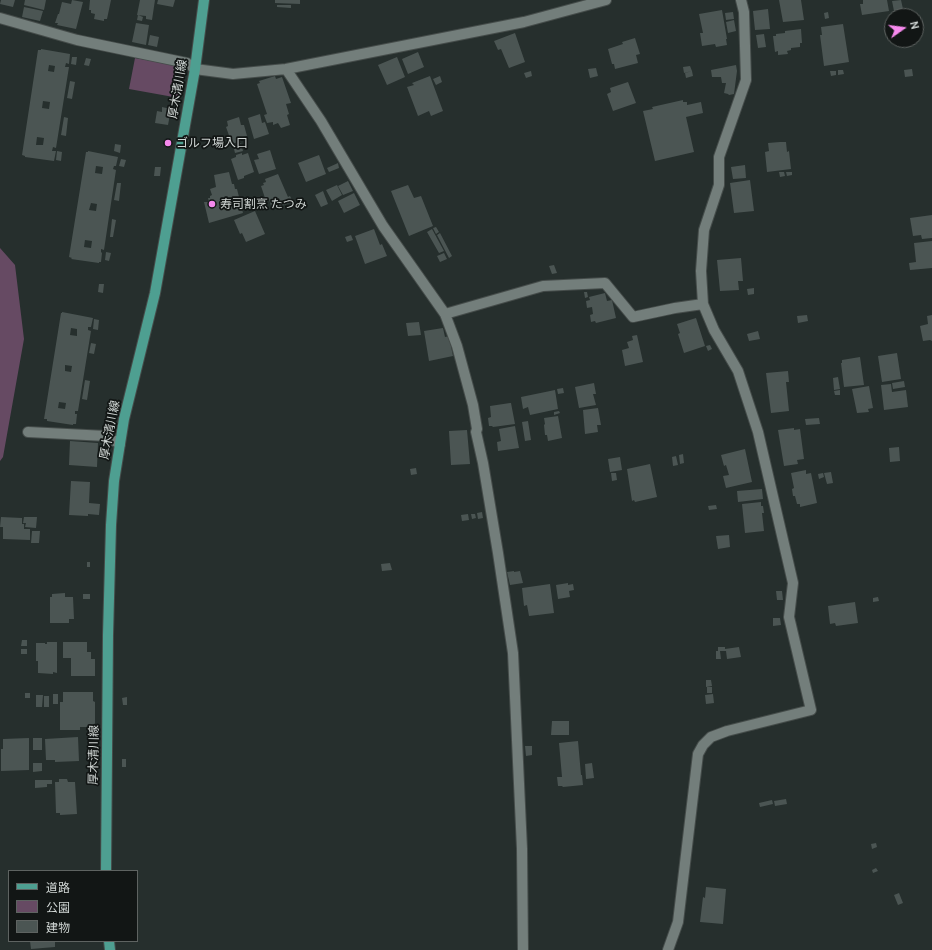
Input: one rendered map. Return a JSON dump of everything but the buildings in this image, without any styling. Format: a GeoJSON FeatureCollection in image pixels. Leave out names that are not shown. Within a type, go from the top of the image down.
{"type":"FeatureCollection","features":[{"type":"Feature","properties":{"kind":"main road","name":"厚木清川線"},"geometry":{"type":"LineString","coordinates":[[106,870],[111,525],[114,481],[124,419],[155,293],[195,69],[204,0]]}},
{"type":"Feature","properties":{"kind":"street"},"geometry":{"type":"LineString","coordinates":[[0,18],[77,40],[187,63],[195,69],[233,74],[286,69],[524,22],[606,0]]}},
{"type":"Feature","properties":{"kind":"street"},"geometry":{"type":"LineString","coordinates":[[668,950],[678,922],[698,754],[703,745],[711,737],[727,731],[810,710],[789,617],[793,583],[758,432],[738,371],[714,330],[703,304],[701,271],[704,230],[719,185],[719,157],[746,80],[744,12],[741,0]]}},
{"type":"Feature","properties":{"kind":"street"},"geometry":{"type":"LineString","coordinates":[[286,69],[320,121],[383,226],[445,314],[457,346],[473,405],[477,429],[476,432],[483,463],[513,653],[522,850],[523,950]]}},
{"type":"Feature","properties":{"kind":"street"},"geometry":{"type":"LineString","coordinates":[[445,314],[543,286],[605,283],[634,317],[675,308],[703,304]]}},
{"type":"Feature","properties":{"kind":"street"},"geometry":{"type":"LineString","coordinates":[[28,432],[106,436],[120,444]]}},
{"type":"Feature","properties":{"kind":"green space"},"geometry":{"type":"Polygon","coordinates":[[[135,58],[178,65],[184,72],[179,98],[129,89],[135,58]]]}},
{"type":"Feature","properties":{"kind":"green space"},"geometry":{"type":"Polygon","coordinates":[[[0,248],[15,265],[24,339],[3,457],[0,461],[0,248]]]}},
{"type":"Feature","properties":{"kind":"place","name":"ゴルフ場入口"},"geometry":{"type":"Point","coordinates":[168,143]}},
{"type":"Feature","properties":{"kind":"place","name":"寿司割烹 たつみ"},"geometry":{"type":"Point","coordinates":[212,204]}}]}
